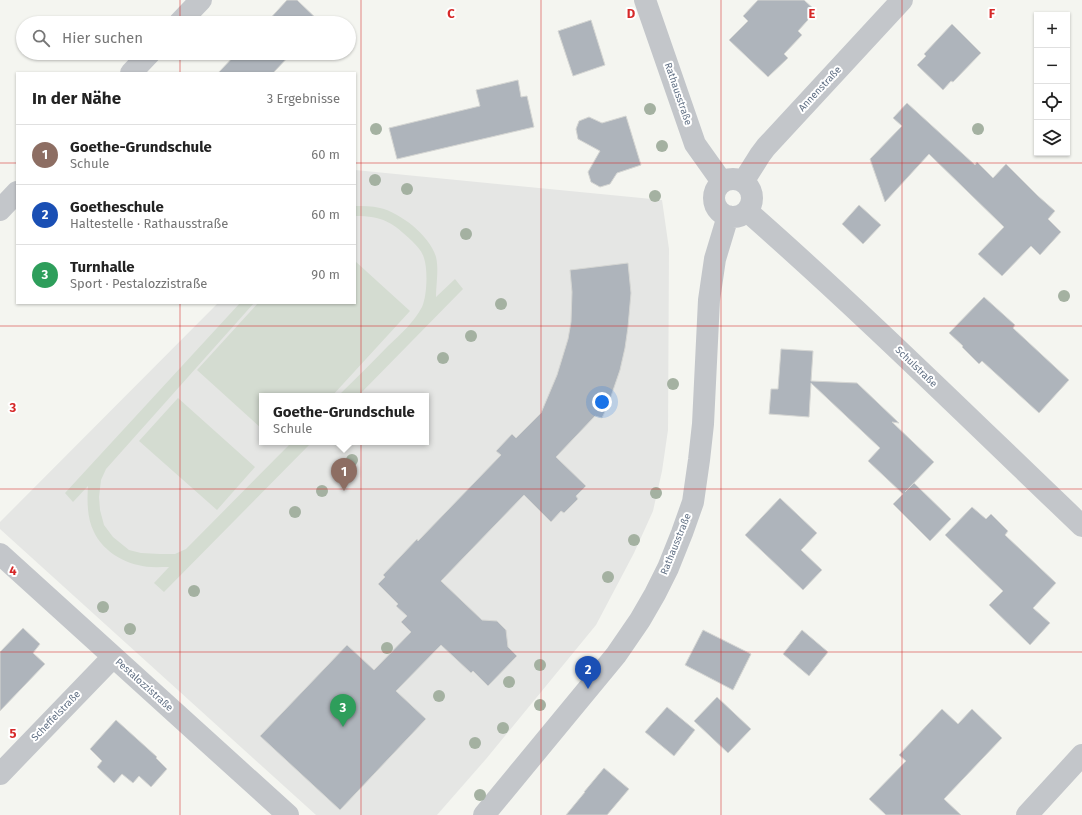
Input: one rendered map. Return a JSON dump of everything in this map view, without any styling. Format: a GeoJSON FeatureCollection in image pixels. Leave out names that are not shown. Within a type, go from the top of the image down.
{"type":"FeatureCollection","features":[{"type":"Feature","properties":{"kind":"street"},"geometry":{"type":"LineString","coordinates":[[186,16],[202,0]]}},
{"type":"Feature","properties":{"kind":"street","name":"Rathausstraße"},"geometry":{"type":"LineString","coordinates":[[645,0],[695,144],[722,182]]}},
{"type":"Feature","properties":{"kind":"street","name":"Annenstraße"},"geometry":{"type":"LineString","coordinates":[[743,182],[766,147],[902,0]]}},
{"type":"Feature","properties":{"kind":"street"},"geometry":{"type":"LineString","coordinates":[[132,72],[143,60]]}},
{"type":"Feature","properties":{"kind":"street"},"geometry":{"type":"LineString","coordinates":[[737,214],[722,214],[717,210],[713,198],[714,192],[722,182],[730,179],[743,182]]}},
{"type":"Feature","properties":{"kind":"street","name":"Rathausstraße"},"geometry":{"type":"LineString","coordinates":[[484,815],[616,655],[640,620],[668,568],[693,502],[704,416],[709,300],[715,260],[737,214],[750,206],[752,199],[751,192],[743,182]]}},
{"type":"Feature","properties":{"kind":"street"},"geometry":{"type":"LineString","coordinates":[[0,210],[16,193]]}},
{"type":"Feature","properties":{"kind":"street","name":"Schulstraße"},"geometry":{"type":"LineString","coordinates":[[737,214],[797,255],[1082,526]]}},
{"type":"Feature","properties":{"kind":"street","name":"Pestalozzistraße"},"geometry":{"type":"LineString","coordinates":[[0,554],[288,815]]}},
{"type":"Feature","properties":{"kind":"street","name":"Scheffelstraße"},"geometry":{"type":"LineString","coordinates":[[0,774],[113,657]]}},
{"type":"Feature","properties":{"kind":"street"},"geometry":{"type":"LineString","coordinates":[[1027,815],[1082,755]]}},
{"type":"Feature","properties":{"kind":"shaded area"},"geometry":{"type":"Polygon","coordinates":[[[356,170],[662,200],[669,249],[668,430],[662,471],[653,511],[634,553],[596,625],[486,759],[437,815],[316,815],[0,529],[0,522],[217,304],[356,304],[356,170]]]}},
{"type":"Feature","properties":{"kind":"shaded area"},"geometry":{"type":"Polygon","coordinates":[[[356,206],[380,208],[397,215],[414,226],[428,241],[433,249],[437,262],[436,297],[455,279],[463,289],[361,393],[341,393],[411,323],[422,307],[426,290],[425,263],[421,251],[412,241],[393,225],[380,219],[356,216],[356,206]]]}},
{"type":"Feature","properties":{"kind":"shaded area"},"geometry":{"type":"Polygon","coordinates":[[[356,262],[410,311],[335,393],[259,393],[259,426],[197,370],[257,304],[356,304],[356,262]]]}},
{"type":"Feature","properties":{"kind":"shaded area"},"geometry":{"type":"Polygon","coordinates":[[[239,304],[253,304],[106,469],[101,480],[99,497],[100,510],[104,525],[113,537],[129,550],[141,553],[175,554],[186,549],[289,445],[309,445],[164,592],[154,583],[169,567],[145,567],[125,561],[107,549],[97,538],[89,515],[88,486],[73,502],[65,493],[239,304]]]}},
{"type":"Feature","properties":{"kind":"shaded area"},"geometry":{"type":"Polygon","coordinates":[[[178,398],[255,467],[217,510],[139,441],[178,398]]]}},
{"type":"Feature","properties":{"kind":"building"},"geometry":{"type":"Polygon","coordinates":[[[287,0],[297,0],[314,16],[272,16],[287,0]]]}},
{"type":"Feature","properties":{"kind":"building"},"geometry":{"type":"Polygon","coordinates":[[[758,0],[804,0],[816,11],[798,31],[802,35],[784,54],[788,58],[768,77],[729,40],[748,21],[743,16],[758,0]]]}},
{"type":"Feature","properties":{"kind":"building"},"geometry":{"type":"Polygon","coordinates":[[[591,20],[605,65],[573,76],[558,31],[591,20]]]}},
{"type":"Feature","properties":{"kind":"building"},"geometry":{"type":"Polygon","coordinates":[[[952,24],[981,53],[953,82],[951,81],[943,90],[917,65],[926,56],[924,54],[952,24]]]}},
{"type":"Feature","properties":{"kind":"building"},"geometry":{"type":"Polygon","coordinates":[[[230,60],[285,60],[274,72],[219,72],[230,60]]]}},
{"type":"Feature","properties":{"kind":"building"},"geometry":{"type":"Polygon","coordinates":[[[518,80],[521,97],[527,96],[534,127],[397,159],[389,128],[480,106],[476,90],[518,80]]]}},
{"type":"Feature","properties":{"kind":"building"},"geometry":{"type":"Polygon","coordinates":[[[907,103],[975,165],[977,162],[993,178],[1006,164],[1055,211],[1048,219],[1061,232],[1040,255],[1031,246],[1002,276],[978,254],[1004,227],[929,154],[885,202],[870,159],[902,126],[893,118],[907,103]]]}},
{"type":"Feature","properties":{"kind":"building"},"geometry":{"type":"Polygon","coordinates":[[[626,116],[641,165],[617,173],[610,184],[600,187],[591,182],[588,172],[600,151],[578,139],[576,129],[579,121],[589,117],[602,123],[626,116]]]}},
{"type":"Feature","properties":{"kind":"building"},"geometry":{"type":"Polygon","coordinates":[[[859,205],[881,225],[863,244],[842,224],[859,205]]]}},
{"type":"Feature","properties":{"kind":"building"},"geometry":{"type":"Polygon","coordinates":[[[628,263],[631,293],[628,327],[620,370],[608,405],[602,418],[595,416],[556,457],[586,486],[576,496],[578,499],[564,513],[561,511],[551,522],[524,495],[441,581],[482,620],[497,621],[506,630],[508,647],[517,656],[488,686],[473,671],[471,673],[441,645],[396,691],[426,719],[340,810],[260,736],[347,645],[374,670],[411,632],[401,622],[407,616],[396,606],[398,604],[378,584],[385,577],[383,575],[501,455],[496,451],[512,434],[516,438],[541,413],[557,375],[568,339],[571,322],[572,292],[570,270],[628,263]]]}},
{"type":"Feature","properties":{"kind":"building"},"geometry":{"type":"Polygon","coordinates":[[[984,297],[1015,325],[1013,328],[1069,380],[1039,413],[982,361],[979,364],[949,333],[984,297]]]}},
{"type":"Feature","properties":{"kind":"building"},"geometry":{"type":"Polygon","coordinates":[[[781,349],[813,351],[811,381],[857,383],[899,423],[892,422],[934,462],[905,492],[914,483],[951,519],[930,541],[893,504],[903,494],[868,461],[880,448],[811,383],[809,417],[769,414],[771,389],[778,389],[781,349]]]}},
{"type":"Feature","properties":{"kind":"building"},"geometry":{"type":"Polygon","coordinates":[[[780,498],[817,533],[801,550],[822,570],[803,590],[745,535],[780,498]]]}},
{"type":"Feature","properties":{"kind":"building"},"geometry":{"type":"Polygon","coordinates":[[[972,507],[986,519],[991,514],[1008,531],[1005,535],[1056,583],[1033,608],[1050,623],[1030,645],[989,605],[1003,591],[945,535],[972,507]]]}},
{"type":"Feature","properties":{"kind":"building"},"geometry":{"type":"Polygon","coordinates":[[[23,628],[40,644],[33,653],[45,664],[0,711],[0,652],[23,628]]]}},
{"type":"Feature","properties":{"kind":"building"},"geometry":{"type":"Polygon","coordinates":[[[703,630],[751,654],[733,690],[685,665],[703,630]]]}},
{"type":"Feature","properties":{"kind":"building"},"geometry":{"type":"Polygon","coordinates":[[[802,630],[828,652],[809,676],[783,654],[802,630]]]}},
{"type":"Feature","properties":{"kind":"building"},"geometry":{"type":"Polygon","coordinates":[[[717,697],[751,729],[728,753],[694,721],[717,697]]]}},
{"type":"Feature","properties":{"kind":"building"},"geometry":{"type":"Polygon","coordinates":[[[667,707],[695,730],[674,756],[645,732],[667,707]]]}},
{"type":"Feature","properties":{"kind":"building"},"geometry":{"type":"Polygon","coordinates":[[[942,709],[958,724],[972,709],[1002,738],[944,799],[961,815],[886,815],[869,799],[906,761],[899,755],[942,709]]]}},
{"type":"Feature","properties":{"kind":"building"},"geometry":{"type":"Polygon","coordinates":[[[116,720],[157,757],[156,758],[167,769],[151,787],[139,776],[133,783],[122,774],[114,783],[97,767],[102,761],[90,749],[116,720]]]}},
{"type":"Feature","properties":{"kind":"building"},"geometry":{"type":"Polygon","coordinates":[[[604,768],[629,789],[607,815],[566,815],[584,792],[604,768]]]}},
{"type":"Feature","properties":{"kind":"place","name":"Goethe-Grundschule"},"geometry":{"type":"Point","coordinates":[344,491]}},
{"type":"Feature","properties":{"kind":"place","name":"Goetheschule"},"geometry":{"type":"Point","coordinates":[588,689]}},
{"type":"Feature","properties":{"kind":"place","name":"Turnhalle"},"geometry":{"type":"Point","coordinates":[343,727]}}]}
